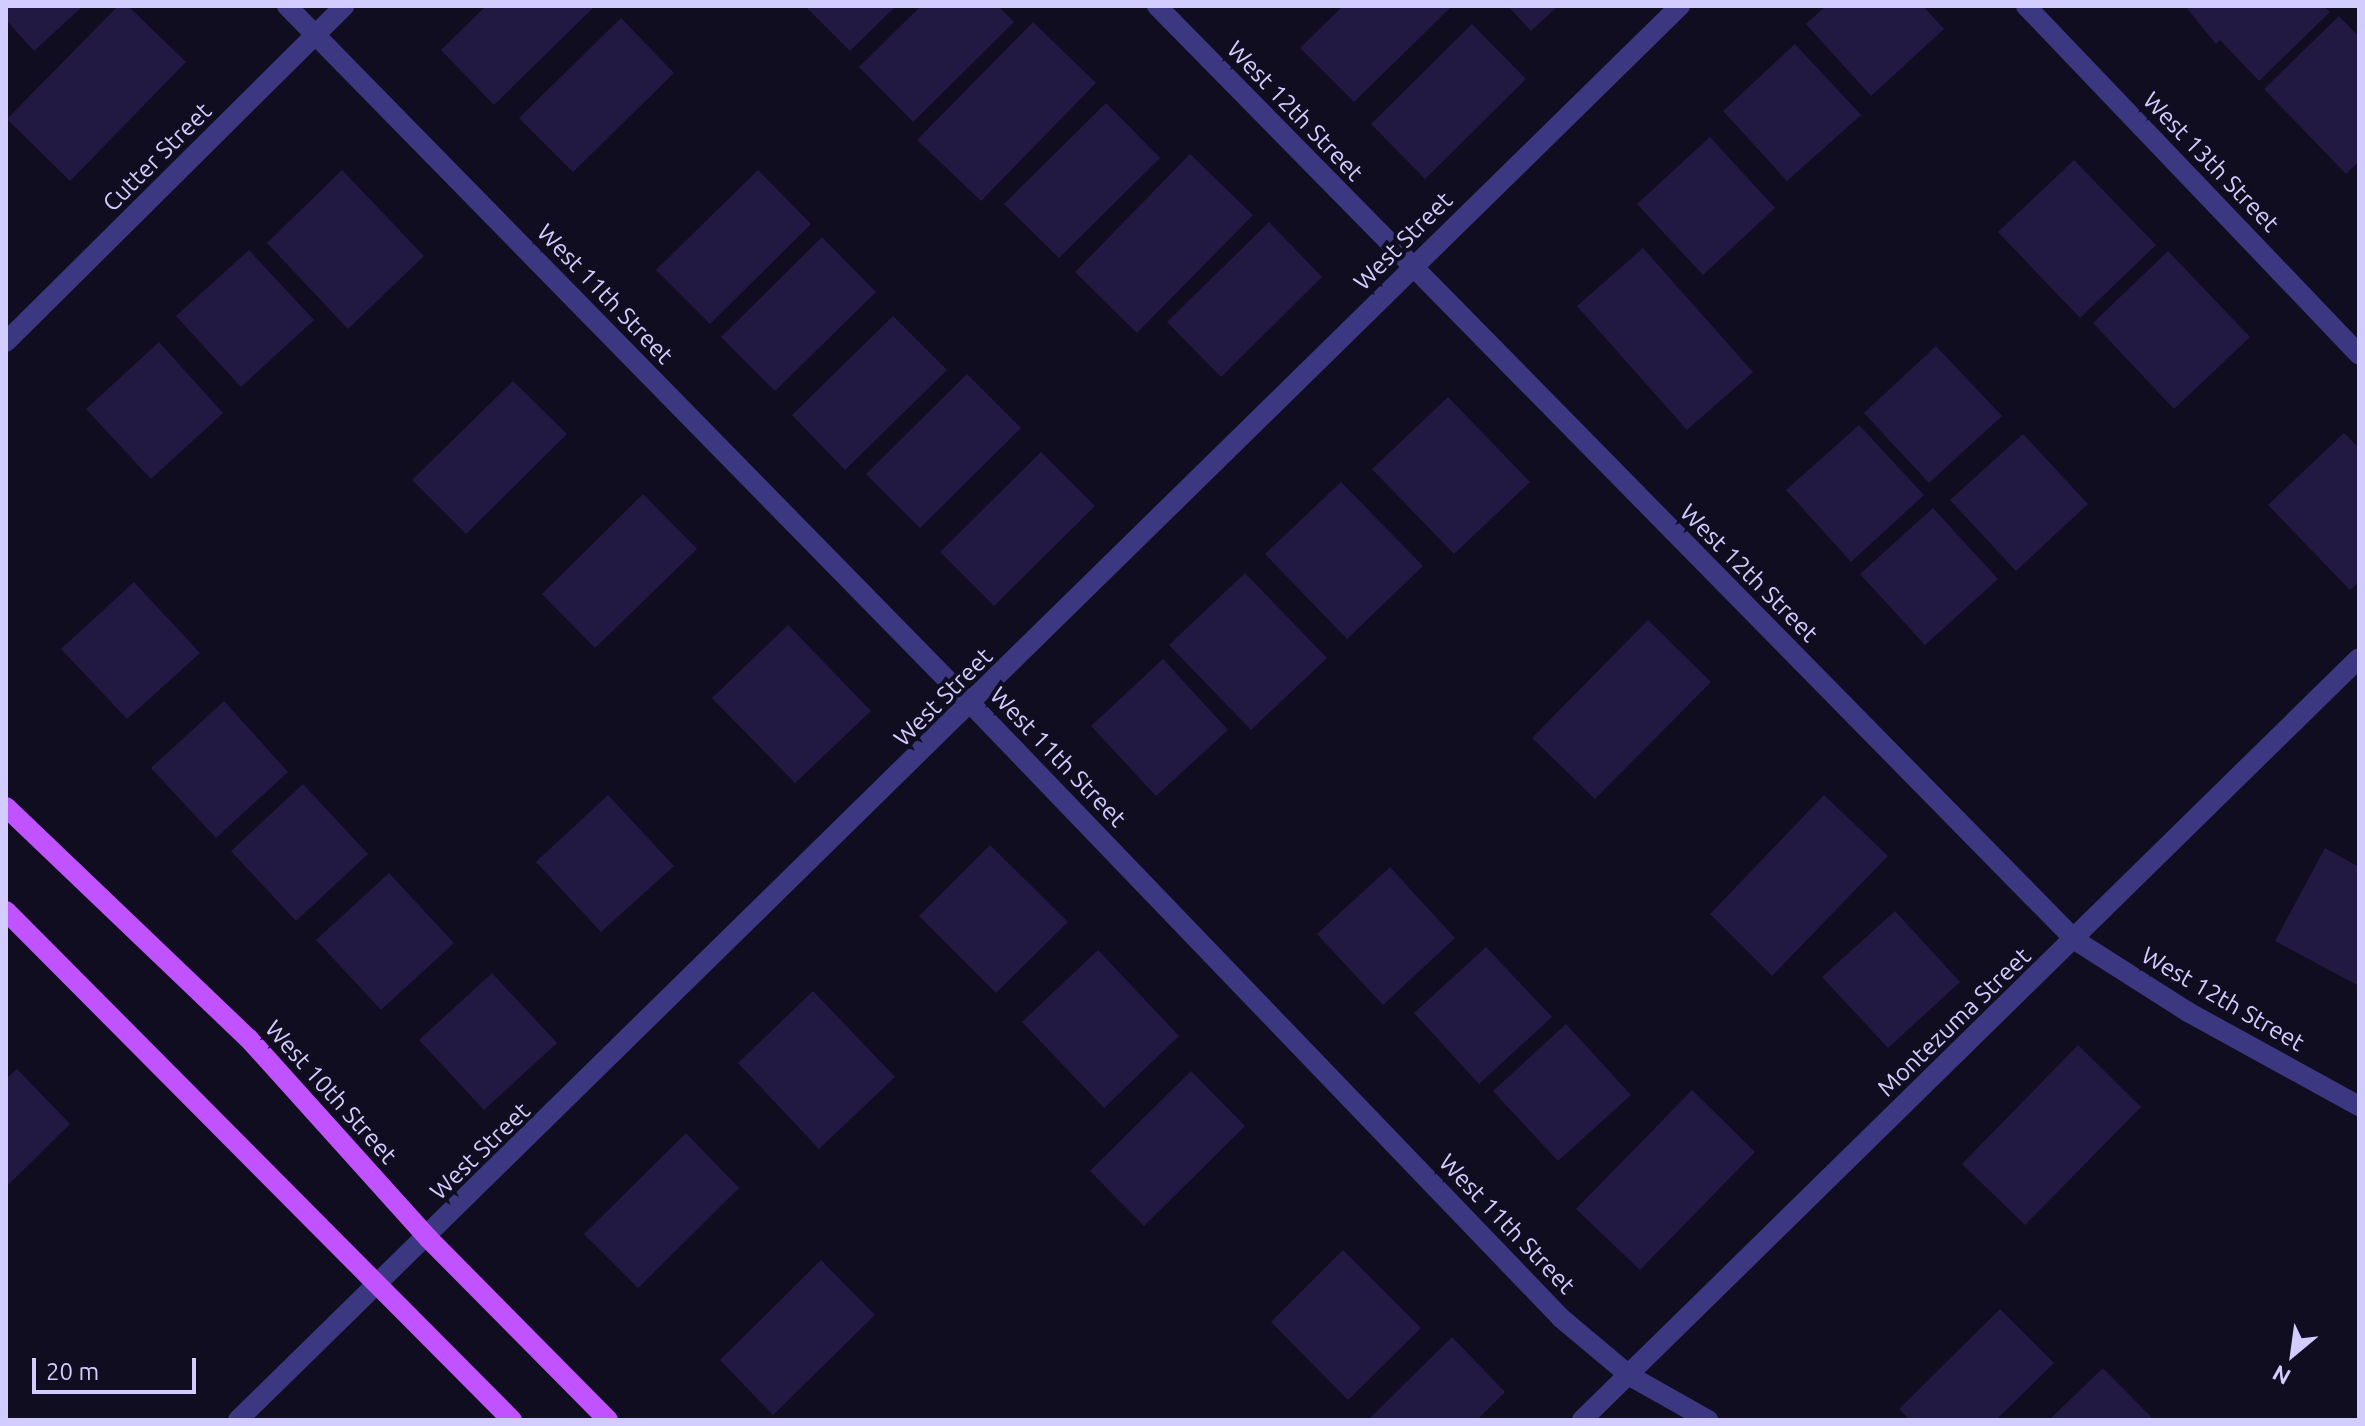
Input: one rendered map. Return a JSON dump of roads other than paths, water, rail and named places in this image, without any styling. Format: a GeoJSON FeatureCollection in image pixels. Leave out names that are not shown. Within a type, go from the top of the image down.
{"type":"FeatureCollection","features":[{"type":"Feature","properties":{"kind":"main road","name":"West 10th Street"},"geometry":{"type":"LineString","coordinates":[[6,807],[248,1038],[428,1238],[608,1420]]}},
{"type":"Feature","properties":{"kind":"main road"},"geometry":{"type":"LineString","coordinates":[[6,911],[144,1054],[381,1284],[512,1420]]}},
{"type":"Feature","properties":{"kind":"street","name":"West 11th Street"},"geometry":{"type":"LineString","coordinates":[[287,6],[972,705],[1561,1318],[1630,1376],[1708,1420]]}},
{"type":"Feature","properties":{"kind":"street","name":"Cutter Street"},"geometry":{"type":"LineString","coordinates":[[6,342],[344,6]]}},
{"type":"Feature","properties":{"kind":"street","name":"West 12th Street"},"geometry":{"type":"LineString","coordinates":[[1157,6],[1411,269],[2075,940],[2188,1012],[2359,1106]]}},
{"type":"Feature","properties":{"kind":"street","name":"West Street"},"geometry":{"type":"LineString","coordinates":[[238,1420],[972,705],[1680,6]]}},
{"type":"Feature","properties":{"kind":"street","name":"West 13th Street"},"geometry":{"type":"LineString","coordinates":[[2026,6],[2359,354]]}},
{"type":"Feature","properties":{"kind":"street","name":"Montezuma Street"},"geometry":{"type":"LineString","coordinates":[[1582,1420],[2075,940],[2359,658]]}}]}
